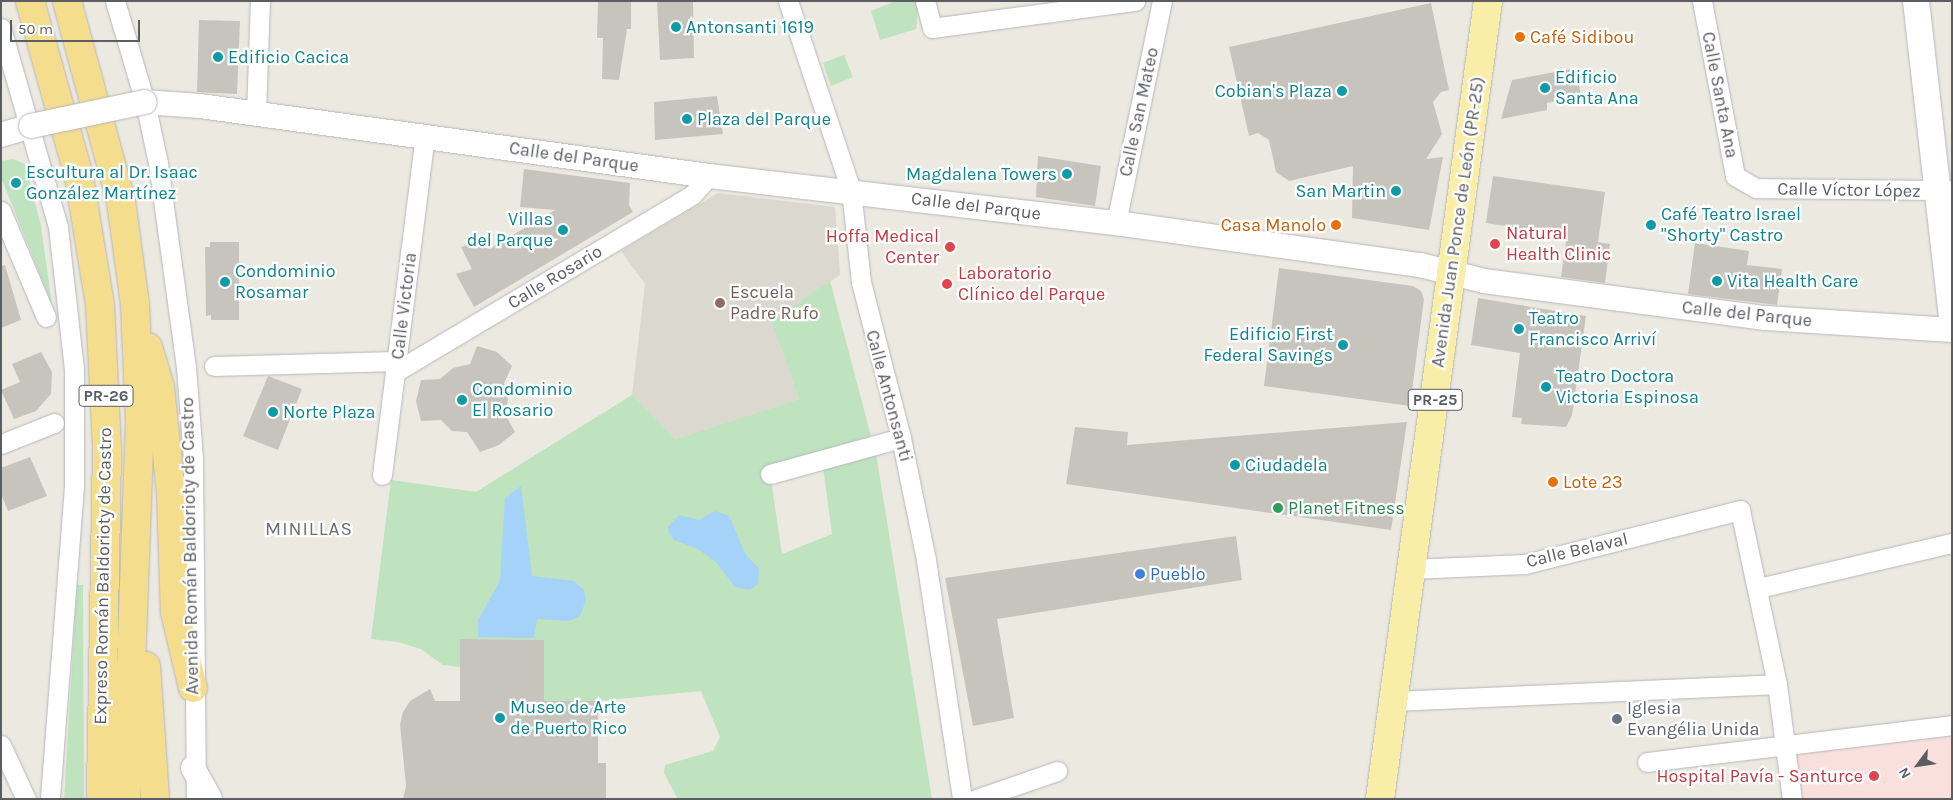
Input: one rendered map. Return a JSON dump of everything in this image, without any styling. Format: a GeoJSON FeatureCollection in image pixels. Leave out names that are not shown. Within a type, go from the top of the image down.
{"type":"FeatureCollection","features":[{"type":"Feature","properties":{"kind":"highway","name":"Expreso Román Baldorioty de Castro"},"geometry":{"type":"LineString","coordinates":[[30,1],[80,177],[100,305],[107,439],[101,799]]}},
{"type":"Feature","properties":{"kind":"highway","name":"Expreso Román Baldorioty de Castro"},"geometry":{"type":"LineString","coordinates":[[67,1],[121,201],[135,304],[140,421],[126,799]]}},
{"type":"Feature","properties":{"kind":"highway"},"geometry":{"type":"LineString","coordinates":[[135,304],[160,387],[171,494],[176,612],[193,688]]}},
{"type":"Feature","properties":{"kind":"highway"},"geometry":{"type":"LineString","coordinates":[[136,536],[148,609],[145,690],[155,799]]}},
{"type":"Feature","properties":{"kind":"main road","name":"Avenida Juan Ponce de León (PR-25)"},"geometry":{"type":"LineString","coordinates":[[1380,799],[1488,1]]}},
{"type":"Feature","properties":{"kind":"main road"},"geometry":{"type":"LineString","coordinates":[[1916,1],[1946,191],[1952,319]]}},
{"type":"Feature","properties":{"kind":"street","name":"Avenida Román Baldorioty de Castro"},"geometry":{"type":"LineString","coordinates":[[115,1],[145,102],[158,163],[186,367],[192,459],[193,768],[196,799]]}},
{"type":"Feature","properties":{"kind":"street"},"geometry":{"type":"LineString","coordinates":[[256,114],[260,1]]}},
{"type":"Feature","properties":{"kind":"street","name":"Calle Antonsanti"},"geometry":{"type":"LineString","coordinates":[[788,1],[851,190],[861,282],[901,438],[926,560],[962,799]]}},
{"type":"Feature","properties":{"kind":"street"},"geometry":{"type":"LineString","coordinates":[[925,1],[932,28],[1135,1]]}},
{"type":"Feature","properties":{"kind":"street","name":"Calle San Mateo"},"geometry":{"type":"LineString","coordinates":[[1116,223],[1162,1]]}},
{"type":"Feature","properties":{"kind":"street","name":"Calle Santa Ana"},"geometry":{"type":"LineString","coordinates":[[1702,1],[1735,176],[1746,184]]}},
{"type":"Feature","properties":{"kind":"street"},"geometry":{"type":"LineString","coordinates":[[1,28],[31,126],[58,227],[74,368],[74,486],[50,799]]}},
{"type":"Feature","properties":{"kind":"street","name":"Calle del Parque"},"geometry":{"type":"LineString","coordinates":[[1,136],[31,126],[145,102],[425,136],[708,176],[851,190],[1116,223],[1452,272],[1484,282],[1766,318],[1952,330]]}},
{"type":"Feature","properties":{"kind":"street","name":"Calle Victoria"},"geometry":{"type":"LineString","coordinates":[[382,475],[425,136]]}},
{"type":"Feature","properties":{"kind":"street","name":"Calle Rosario"},"geometry":{"type":"LineString","coordinates":[[214,366],[396,366],[692,195],[708,176]]}},
{"type":"Feature","properties":{"kind":"street","name":"Calle Víctor López"},"geometry":{"type":"LineString","coordinates":[[1746,184],[1756,188],[1946,191]]}},
{"type":"Feature","properties":{"kind":"street"},"geometry":{"type":"LineString","coordinates":[[1,211],[46,317]]}},
{"type":"Feature","properties":{"kind":"street"},"geometry":{"type":"LineString","coordinates":[[1,444],[54,423]]}},
{"type":"Feature","properties":{"kind":"street"},"geometry":{"type":"LineString","coordinates":[[770,474],[901,438]]}},
{"type":"Feature","properties":{"kind":"street","name":"Calle Belaval"},"geometry":{"type":"LineString","coordinates":[[1411,569],[1526,564],[1740,510],[1758,588]]}},
{"type":"Feature","properties":{"kind":"street"},"geometry":{"type":"LineString","coordinates":[[1792,799],[1777,684],[1758,588],[1952,544]]}},
{"type":"Feature","properties":{"kind":"street"},"geometry":{"type":"LineString","coordinates":[[1392,701],[1777,684]]}},
{"type":"Feature","properties":{"kind":"street"},"geometry":{"type":"LineString","coordinates":[[1647,762],[1952,725]]}},
{"type":"Feature","properties":{"kind":"street"},"geometry":{"type":"LineString","coordinates":[[1,745],[26,799]]}},
{"type":"Feature","properties":{"kind":"street"},"geometry":{"type":"LineString","coordinates":[[193,768],[210,799]]}},
{"type":"Feature","properties":{"kind":"street"},"geometry":{"type":"LineString","coordinates":[[976,799],[1057,771]]}},
{"type":"Feature","properties":{"kind":"shaded area","name":"Escuela Padre Rufo"},"geometry":{"type":"Polygon","coordinates":[[[718,193],[835,207],[840,275],[771,321],[799,399],[675,439],[632,395],[645,284],[621,251],[718,193]]]}},
{"type":"Feature","properties":{"kind":"shaded area","name":"Hospital Pavía - Santurce"},"geometry":{"type":"Polygon","coordinates":[[[1952,733],[1952,799],[1800,799],[1793,753],[1952,733]]]}},
{"type":"Feature","properties":{"kind":"green space"},"geometry":{"type":"Polygon","coordinates":[[[896,1],[919,1],[916,29],[880,40],[871,11],[896,1]]]}},
{"type":"Feature","properties":{"kind":"green space"},"geometry":{"type":"Polygon","coordinates":[[[844,55],[853,77],[831,86],[823,63],[844,55]]]}},
{"type":"Feature","properties":{"kind":"green space"},"geometry":{"type":"Polygon","coordinates":[[[13,159],[25,164],[41,226],[52,305],[1,177],[1,161],[13,159]]]}},
{"type":"Feature","properties":{"kind":"green space"},"geometry":{"type":"Polygon","coordinates":[[[830,281],[871,436],[769,467],[782,554],[832,534],[823,467],[876,454],[932,799],[678,799],[664,773],[665,765],[713,751],[720,737],[701,691],[598,701],[544,701],[544,640],[460,639],[460,667],[443,665],[421,649],[398,642],[371,639],[391,480],[476,492],[632,395],[675,439],[799,399],[771,321],[830,281]]]}},
{"type":"Feature","properties":{"kind":"green space"},"geometry":{"type":"Polygon","coordinates":[[[77,585],[83,585],[84,799],[64,799],[77,585]]]}},
{"type":"Feature","properties":{"kind":"water"},"geometry":{"type":"Polygon","coordinates":[[[521,486],[532,576],[574,581],[584,590],[586,600],[580,616],[569,621],[537,619],[534,638],[478,637],[478,620],[500,581],[505,498],[521,486]]]}},
{"type":"Feature","properties":{"kind":"water"},"geometry":{"type":"Polygon","coordinates":[[[715,511],[729,516],[746,555],[759,568],[758,584],[750,590],[735,587],[716,562],[698,549],[674,540],[669,533],[668,527],[679,515],[699,520],[715,511]]]}},
{"type":"Feature","properties":{"kind":"building"},"geometry":{"type":"Polygon","coordinates":[[[598,1],[631,1],[631,29],[627,29],[619,80],[602,79],[603,38],[597,38],[598,1]]]}},
{"type":"Feature","properties":{"kind":"building","name":"Antonsanti 1619"},"geometry":{"type":"Polygon","coordinates":[[[657,1],[693,1],[694,58],[660,60],[657,1]]]}},
{"type":"Feature","properties":{"kind":"building","name":"Cobian's Plaza"},"geometry":{"type":"Polygon","coordinates":[[[1431,3],[1449,90],[1441,92],[1433,102],[1442,134],[1426,159],[1443,157],[1429,230],[1352,218],[1353,166],[1289,181],[1276,172],[1269,140],[1258,133],[1249,136],[1229,47],[1431,3]]]}},
{"type":"Feature","properties":{"kind":"building","name":"Edificio Cacica"},"geometry":{"type":"Polygon","coordinates":[[[199,20],[240,21],[237,94],[197,92],[199,20]]]}},
{"type":"Feature","properties":{"kind":"building","name":"Edificio Santa Ana"},"geometry":{"type":"Polygon","coordinates":[[[1576,68],[1581,95],[1547,103],[1547,110],[1501,119],[1512,80],[1576,68]]]}},
{"type":"Feature","properties":{"kind":"building","name":"Plaza del Parque"},"geometry":{"type":"Polygon","coordinates":[[[717,96],[723,134],[655,140],[654,102],[717,96]]]}},
{"type":"Feature","properties":{"kind":"building","name":"Magdalena Towers"},"geometry":{"type":"Polygon","coordinates":[[[1038,156],[1101,166],[1095,206],[1036,197],[1038,156]]]}},
{"type":"Feature","properties":{"kind":"building","name":"Villas del Parque"},"geometry":{"type":"Polygon","coordinates":[[[524,169],[630,183],[629,205],[633,212],[474,307],[456,274],[472,269],[461,247],[483,239],[489,249],[555,210],[520,207],[524,169]]]}},
{"type":"Feature","properties":{"kind":"building"},"geometry":{"type":"Polygon","coordinates":[[[1493,176],[1605,192],[1598,242],[1610,244],[1605,283],[1561,277],[1567,235],[1486,223],[1493,176]]]}},
{"type":"Feature","properties":{"kind":"building","name":"Condominio Rosamar"},"geometry":{"type":"Polygon","coordinates":[[[210,242],[239,242],[239,320],[211,320],[211,315],[206,316],[205,247],[210,247],[210,242]]]}},
{"type":"Feature","properties":{"kind":"building","name":"Vita Health Care"},"geometry":{"type":"Polygon","coordinates":[[[1695,243],[1749,251],[1747,265],[1782,269],[1777,305],[1688,294],[1695,243]]]}},
{"type":"Feature","properties":{"kind":"building"},"geometry":{"type":"Polygon","coordinates":[[[5,265],[21,320],[1,328],[1,266],[5,265]]]}},
{"type":"Feature","properties":{"kind":"building","name":"Edificio First Federal Savings"},"geometry":{"type":"Polygon","coordinates":[[[1279,268],[1413,286],[1421,291],[1424,299],[1410,406],[1264,386],[1279,268]]]}},
{"type":"Feature","properties":{"kind":"building"},"geometry":{"type":"Polygon","coordinates":[[[1478,298],[1586,316],[1572,415],[1566,427],[1521,424],[1522,418],[1512,417],[1520,353],[1471,345],[1478,298]]]}},
{"type":"Feature","properties":{"kind":"building","name":"Condominio El Rosario"},"geometry":{"type":"Polygon","coordinates":[[[477,346],[497,352],[512,366],[504,383],[508,399],[505,414],[515,432],[499,445],[480,452],[467,432],[452,431],[441,420],[421,421],[416,401],[421,380],[440,379],[453,368],[470,364],[477,346]]]}},
{"type":"Feature","properties":{"kind":"building"},"geometry":{"type":"Polygon","coordinates":[[[41,352],[52,372],[51,394],[36,411],[14,419],[1,390],[20,382],[12,364],[41,352]]]}},
{"type":"Feature","properties":{"kind":"building","name":"Norte Plaza"},"geometry":{"type":"Polygon","coordinates":[[[268,376],[302,389],[278,450],[243,436],[268,376]]]}},
{"type":"Feature","properties":{"kind":"building","name":"Ciudadela"},"geometry":{"type":"Polygon","coordinates":[[[1407,422],[1391,530],[1066,484],[1075,427],[1128,432],[1127,445],[1407,422]]]}},
{"type":"Feature","properties":{"kind":"building"},"geometry":{"type":"Polygon","coordinates":[[[30,457],[47,496],[8,511],[1,494],[1,468],[30,457]]]}},
{"type":"Feature","properties":{"kind":"building"},"geometry":{"type":"Polygon","coordinates":[[[1236,536],[1242,580],[997,619],[1014,718],[973,726],[945,578],[1236,536]]]}},
{"type":"Feature","properties":{"kind":"building","name":"Museo de Arte de Puerto Rico"},"geometry":{"type":"Polygon","coordinates":[[[460,639],[544,640],[544,701],[598,701],[598,763],[606,763],[606,799],[403,799],[406,786],[400,724],[403,712],[410,701],[430,689],[435,701],[460,701],[460,639]]]}},
{"type":"Feature","properties":{"kind":"place","name":"Antonsanti 1619"},"geometry":{"type":"Point","coordinates":[676,27]}},
{"type":"Feature","properties":{"kind":"place","name":"Café Sidibou"},"geometry":{"type":"Point","coordinates":[1520,37]}},
{"type":"Feature","properties":{"kind":"place","name":"Edificio Cacica"},"geometry":{"type":"Point","coordinates":[218,57]}},
{"type":"Feature","properties":{"kind":"place","name":"Edificio Santa Ana"},"geometry":{"type":"Point","coordinates":[1545,88]}},
{"type":"Feature","properties":{"kind":"place","name":"Cobian's Plaza"},"geometry":{"type":"Point","coordinates":[1342,91]}},
{"type":"Feature","properties":{"kind":"place","name":"Plaza del Parque"},"geometry":{"type":"Point","coordinates":[687,119]}},
{"type":"Feature","properties":{"kind":"place","name":"Magdalena Towers"},"geometry":{"type":"Point","coordinates":[1067,174]}},
{"type":"Feature","properties":{"kind":"place","name":"Escultura al Dr. Isaac González Martínez"},"geometry":{"type":"Point","coordinates":[16,183]}},
{"type":"Feature","properties":{"kind":"place","name":"San Martin"},"geometry":{"type":"Point","coordinates":[1396,191]}},
{"type":"Feature","properties":{"kind":"place","name":"Casa Manolo"},"geometry":{"type":"Point","coordinates":[1336,225]}},
{"type":"Feature","properties":{"kind":"place","name":"Café Teatro Israel \"Shorty\" Castro"},"geometry":{"type":"Point","coordinates":[1651,225]}},
{"type":"Feature","properties":{"kind":"place","name":"Villas del Parque"},"geometry":{"type":"Point","coordinates":[563,230]}},
{"type":"Feature","properties":{"kind":"place","name":"Natural Health Clinic"},"geometry":{"type":"Point","coordinates":[1495,244]}},
{"type":"Feature","properties":{"kind":"place","name":"Hoffa Medical Center"},"geometry":{"type":"Point","coordinates":[950,247]}},
{"type":"Feature","properties":{"kind":"place","name":"Vita Health Care"},"geometry":{"type":"Point","coordinates":[1717,281]}},
{"type":"Feature","properties":{"kind":"place","name":"Condominio Rosamar"},"geometry":{"type":"Point","coordinates":[225,282]}},
{"type":"Feature","properties":{"kind":"place","name":"Laboratorio Clínico del Parque"},"geometry":{"type":"Point","coordinates":[947,284]}},
{"type":"Feature","properties":{"kind":"place","name":"Escuela Padre Rufo"},"geometry":{"type":"Point","coordinates":[720,303]}},
{"type":"Feature","properties":{"kind":"place","name":"Teatro Francisco Arriví"},"geometry":{"type":"Point","coordinates":[1519,329]}},
{"type":"Feature","properties":{"kind":"place","name":"Edificio First Federal Savings"},"geometry":{"type":"Point","coordinates":[1343,345]}},
{"type":"Feature","properties":{"kind":"place","name":"Teatro Doctora Victoria Espinosa"},"geometry":{"type":"Point","coordinates":[1546,387]}},
{"type":"Feature","properties":{"kind":"place","name":"Condominio El Rosario"},"geometry":{"type":"Point","coordinates":[462,400]}},
{"type":"Feature","properties":{"kind":"place","name":"Norte Plaza"},"geometry":{"type":"Point","coordinates":[273,412]}},
{"type":"Feature","properties":{"kind":"place","name":"Ciudadela"},"geometry":{"type":"Point","coordinates":[1235,465]}},
{"type":"Feature","properties":{"kind":"place","name":"Lote 23"},"geometry":{"type":"Point","coordinates":[1553,482]}},
{"type":"Feature","properties":{"kind":"place","name":"Planet Fitness"},"geometry":{"type":"Point","coordinates":[1278,508]}},
{"type":"Feature","properties":{"kind":"place","name":"Pueblo"},"geometry":{"type":"Point","coordinates":[1140,574]}},
{"type":"Feature","properties":{"kind":"place","name":"Museo de Arte de Puerto Rico"},"geometry":{"type":"Point","coordinates":[500,718]}},
{"type":"Feature","properties":{"kind":"place","name":"Iglesia Evangélia Unida"},"geometry":{"type":"Point","coordinates":[1617,719]}},
{"type":"Feature","properties":{"kind":"place","name":"Hospital Pavía - Santurce"},"geometry":{"type":"Point","coordinates":[1874,776]}},
{"type":"Feature","properties":{"kind":"district","name":"MINILLAS"},"geometry":{"type":"Point","coordinates":[309,530]}}]}
